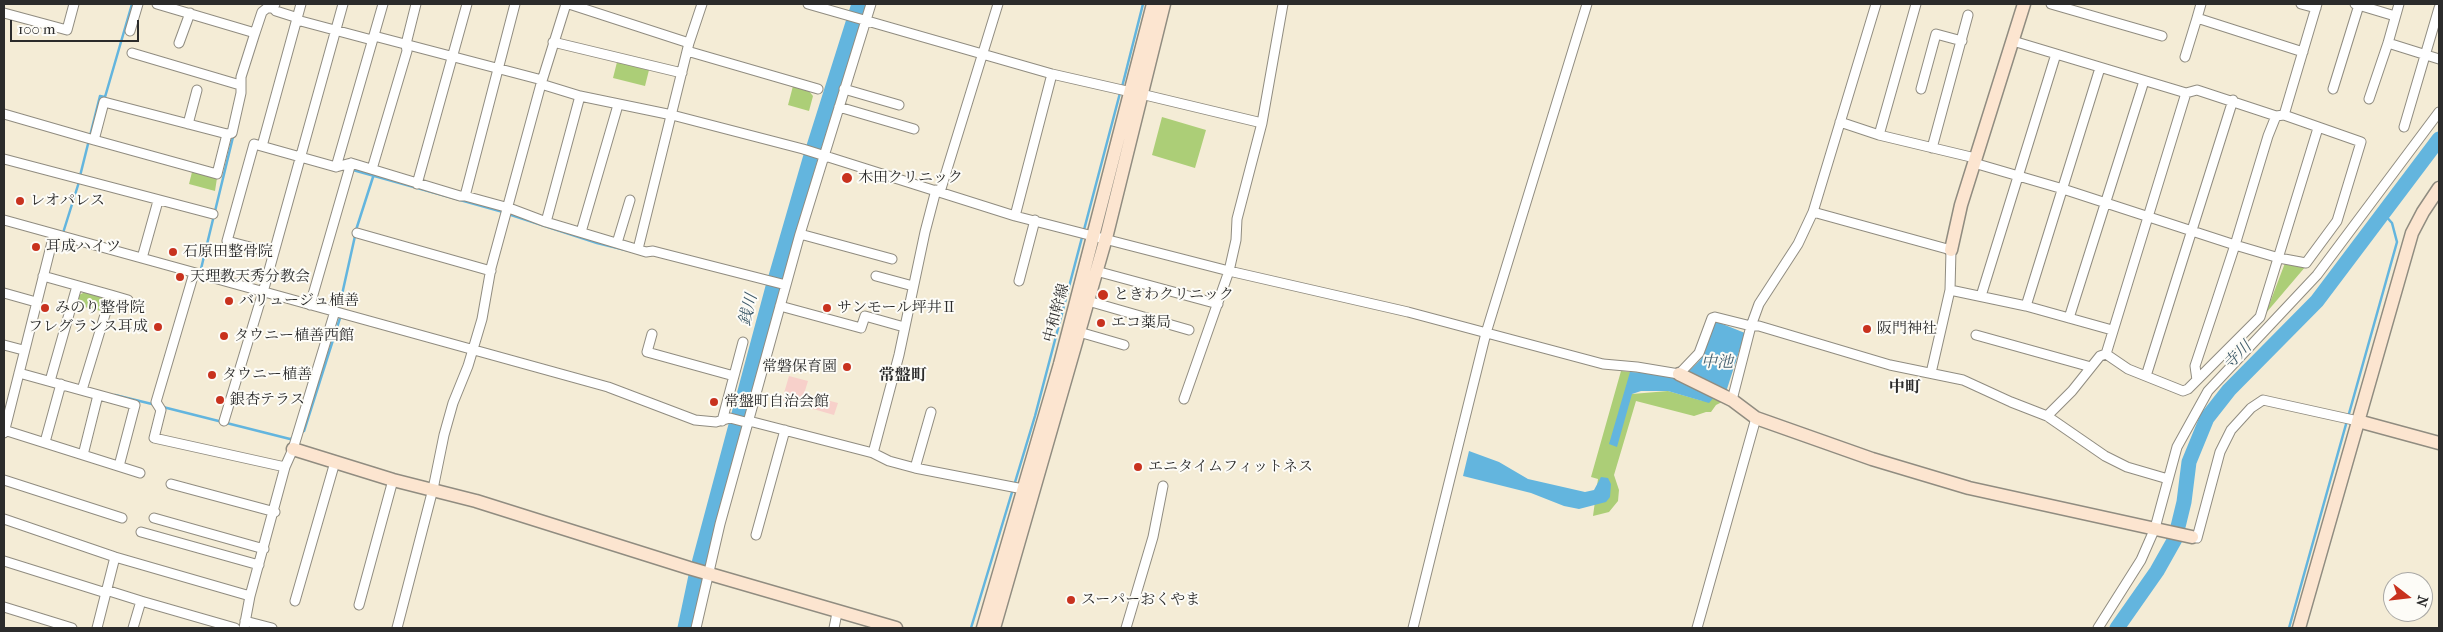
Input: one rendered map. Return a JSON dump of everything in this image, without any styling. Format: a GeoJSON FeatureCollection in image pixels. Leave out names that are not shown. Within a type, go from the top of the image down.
{"type":"FeatureCollection","features":[{"type":"Feature","properties":{"kind":"street"},"geometry":{"type":"LineString","coordinates":[[4,13],[67,30],[74,4]]}},
{"type":"Feature","properties":{"kind":"street"},"geometry":{"type":"LineString","coordinates":[[130,31],[138,4]]}},
{"type":"Feature","properties":{"kind":"street"},"geometry":{"type":"LineString","coordinates":[[157,4],[255,33]]}},
{"type":"Feature","properties":{"kind":"street"},"geometry":{"type":"LineString","coordinates":[[262,146],[302,4]]}},
{"type":"Feature","properties":{"kind":"street"},"geometry":{"type":"LineString","coordinates":[[224,421],[263,292],[343,4]]}},
{"type":"Feature","properties":{"kind":"street"},"geometry":{"type":"LineString","coordinates":[[336,167],[382,4]]}},
{"type":"Feature","properties":{"kind":"street"},"geometry":{"type":"LineString","coordinates":[[372,169],[407,51],[406,44],[416,4]]}},
{"type":"Feature","properties":{"kind":"street"},"geometry":{"type":"LineString","coordinates":[[417,184],[467,4]]}},
{"type":"Feature","properties":{"kind":"street"},"geometry":{"type":"LineString","coordinates":[[465,196],[515,4]]}},
{"type":"Feature","properties":{"kind":"street"},"geometry":{"type":"LineString","coordinates":[[398,628],[453,403],[473,350],[482,319],[491,271],[542,82],[553,42],[568,4],[688,48],[818,89]]}},
{"type":"Feature","properties":{"kind":"street"},"geometry":{"type":"LineString","coordinates":[[808,4],[1052,74],[1262,123]]}},
{"type":"Feature","properties":{"kind":"street"},"geometry":{"type":"LineString","coordinates":[[696,628],[706,573],[780,306],[784,285],[800,234],[821,154],[839,107],[863,21],[871,4]]}},
{"type":"Feature","properties":{"kind":"street"},"geometry":{"type":"LineString","coordinates":[[873,453],[938,191],[953,156],[998,4]]}},
{"type":"Feature","properties":{"kind":"street","name":"中和幹線"},"geometry":{"type":"LineString","coordinates":[[983,628],[1016,488],[1092,235],[1153,4]]}},
{"type":"Feature","properties":{"kind":"street","name":"中和幹線"},"geometry":{"type":"LineString","coordinates":[[1129,91],[1164,4]]}},
{"type":"Feature","properties":{"kind":"street"},"geometry":{"type":"LineString","coordinates":[[1184,399],[1230,271],[1236,240],[1237,220],[1262,123],[1283,4]]}},
{"type":"Feature","properties":{"kind":"street"},"geometry":{"type":"LineString","coordinates":[[1413,628],[1486,333],[1587,4]]}},
{"type":"Feature","properties":{"kind":"street"},"geometry":{"type":"LineString","coordinates":[[1732,400],[1750,326],[1759,304],[1772,281],[1798,244],[1813,212],[1876,4]]}},
{"type":"Feature","properties":{"kind":"street"},"geometry":{"type":"LineString","coordinates":[[1879,135],[1916,4]]}},
{"type":"Feature","properties":{"kind":"street"},"geometry":{"type":"LineString","coordinates":[[1930,373],[1950,290],[1951,250],[1974,161],[2024,4]]}},
{"type":"Feature","properties":{"kind":"street"},"geometry":{"type":"LineString","coordinates":[[2051,4],[2162,36]]}},
{"type":"Feature","properties":{"kind":"street"},"geometry":{"type":"LineString","coordinates":[[2184,57],[2201,4]]}},
{"type":"Feature","properties":{"kind":"street"},"geometry":{"type":"LineString","coordinates":[[2197,380],[2195,366],[2234,245],[2303,52],[2317,6],[2301,4]]}},
{"type":"Feature","properties":{"kind":"street"},"geometry":{"type":"LineString","coordinates":[[2333,89],[2356,4],[2395,16]]}},
{"type":"Feature","properties":{"kind":"street"},"geometry":{"type":"LineString","coordinates":[[2369,98],[2399,4]]}},
{"type":"Feature","properties":{"kind":"street"},"geometry":{"type":"LineString","coordinates":[[638,249],[699,5]]}},
{"type":"Feature","properties":{"kind":"street"},"geometry":{"type":"LineString","coordinates":[[94,140],[104,102],[227,134],[232,133],[241,93],[240,85],[255,33],[262,12],[274,6],[276,11],[297,19],[336,30],[406,44],[498,68],[580,96],[672,115],[805,149],[1015,216],[1230,271],[1381,306],[1588,361],[1679,374],[1732,400],[1756,418],[1872,460],[1968,488],[2192,537],[2197,538],[2220,452],[2231,430],[2251,408],[2263,400],[2358,421],[2439,443]]}},
{"type":"Feature","properties":{"kind":"street"},"geometry":{"type":"LineString","coordinates":[[2404,127],[2439,8]]}},
{"type":"Feature","properties":{"kind":"street"},"geometry":{"type":"LineString","coordinates":[[179,43],[190,13]]}},
{"type":"Feature","properties":{"kind":"street"},"geometry":{"type":"LineString","coordinates":[[1932,148],[1968,15]]}},
{"type":"Feature","properties":{"kind":"street"},"geometry":{"type":"LineString","coordinates":[[2197,18],[2303,52]]}},
{"type":"Feature","properties":{"kind":"street"},"geometry":{"type":"LineString","coordinates":[[1921,89],[1936,34],[1962,41]]}},
{"type":"Feature","properties":{"kind":"street"},"geometry":{"type":"LineString","coordinates":[[1840,122],[1879,135],[1974,161],[2279,258],[2306,263],[2337,221],[2361,142],[2233,100],[2197,90],[2186,93],[2013,40]]}},
{"type":"Feature","properties":{"kind":"street"},"geometry":{"type":"LineString","coordinates":[[553,42],[682,73]]}},
{"type":"Feature","properties":{"kind":"street"},"geometry":{"type":"LineString","coordinates":[[2388,43],[2439,59]]}},
{"type":"Feature","properties":{"kind":"street"},"geometry":{"type":"LineString","coordinates":[[132,53],[240,85]]}},
{"type":"Feature","properties":{"kind":"street"},"geometry":{"type":"LineString","coordinates":[[1981,296],[2056,54]]}},
{"type":"Feature","properties":{"kind":"street"},"geometry":{"type":"LineString","coordinates":[[2026,306],[2100,68]]}},
{"type":"Feature","properties":{"kind":"street"},"geometry":{"type":"LineString","coordinates":[[1015,216],[1052,74]]}},
{"type":"Feature","properties":{"kind":"street"},"geometry":{"type":"LineString","coordinates":[[2069,318],[2144,81]]}},
{"type":"Feature","properties":{"kind":"street"},"geometry":{"type":"LineString","coordinates":[[844,89],[899,105]]}},
{"type":"Feature","properties":{"kind":"street"},"geometry":{"type":"LineString","coordinates":[[188,124],[197,90]]}},
{"type":"Feature","properties":{"kind":"street"},"geometry":{"type":"LineString","coordinates":[[2106,354],[2186,93]]}},
{"type":"Feature","properties":{"kind":"street"},"geometry":{"type":"LineString","coordinates":[[546,222],[580,96]]}},
{"type":"Feature","properties":{"kind":"street"},"geometry":{"type":"LineString","coordinates":[[2146,376],[2233,100]]}},
{"type":"Feature","properties":{"kind":"street"},"geometry":{"type":"LineString","coordinates":[[580,232],[618,104]]}},
{"type":"Feature","properties":{"kind":"street"},"geometry":{"type":"LineString","coordinates":[[839,107],[914,129]]}},
{"type":"Feature","properties":{"kind":"street"},"geometry":{"type":"LineString","coordinates":[[2098,628],[2136,571],[2157,528],[2177,447],[2208,391],[2317,275],[2439,112]]}},
{"type":"Feature","properties":{"kind":"street"},"geometry":{"type":"LineString","coordinates":[[4,114],[217,174],[227,134]]}},
{"type":"Feature","properties":{"kind":"street"},"geometry":{"type":"LineString","coordinates":[[2106,354],[2128,368],[2183,390],[2197,380],[2260,317],[2318,128]]}},
{"type":"Feature","properties":{"kind":"street"},"geometry":{"type":"LineString","coordinates":[[273,253],[227,241],[254,144],[336,167],[351,163],[372,169],[378,173],[509,208],[546,222],[638,249],[653,251],[784,285]]}},
{"type":"Feature","properties":{"kind":"street"},"geometry":{"type":"LineString","coordinates":[[4,159],[212,214]]}},
{"type":"Feature","properties":{"kind":"street"},"geometry":{"type":"LineString","coordinates":[[310,305],[351,163]]}},
{"type":"Feature","properties":{"kind":"street"},"geometry":{"type":"LineString","coordinates":[[2298,628],[2412,233],[2439,188]]}},
{"type":"Feature","properties":{"kind":"street"},"geometry":{"type":"LineString","coordinates":[[617,243],[630,200]]}},
{"type":"Feature","properties":{"kind":"street"},"geometry":{"type":"LineString","coordinates":[[142,258],[158,201]]}},
{"type":"Feature","properties":{"kind":"street"},"geometry":{"type":"LineString","coordinates":[[1813,212],[1951,250]]}},
{"type":"Feature","properties":{"kind":"street"},"geometry":{"type":"LineString","coordinates":[[4,220],[606,386],[696,420],[722,421],[733,419],[748,422],[873,453],[889,461],[916,468],[1016,488]]}},
{"type":"Feature","properties":{"kind":"street"},"geometry":{"type":"LineString","coordinates":[[1019,280],[1035,220]]}},
{"type":"Feature","properties":{"kind":"street"},"geometry":{"type":"LineString","coordinates":[[356,233],[491,271]]}},
{"type":"Feature","properties":{"kind":"street"},"geometry":{"type":"LineString","coordinates":[[54,234],[23,350],[4,431],[45,442],[140,473]]}},
{"type":"Feature","properties":{"kind":"street"},"geometry":{"type":"LineString","coordinates":[[800,234],[892,259]]}},
{"type":"Feature","properties":{"kind":"street","name":"中和幹線"},"geometry":{"type":"LineString","coordinates":[[994,628],[1096,271],[1092,235]]}},
{"type":"Feature","properties":{"kind":"street"},"geometry":{"type":"LineString","coordinates":[[1096,271],[1218,304]]}},
{"type":"Feature","properties":{"kind":"street"},"geometry":{"type":"LineString","coordinates":[[194,273],[156,402],[161,410],[154,438],[285,468]]}},
{"type":"Feature","properties":{"kind":"street"},"geometry":{"type":"LineString","coordinates":[[44,276],[128,300]]}},
{"type":"Feature","properties":{"kind":"street"},"geometry":{"type":"LineString","coordinates":[[876,276],[913,286]]}},
{"type":"Feature","properties":{"kind":"street"},"geometry":{"type":"LineString","coordinates":[[50,381],[78,286]]}},
{"type":"Feature","properties":{"kind":"street"},"geometry":{"type":"LineString","coordinates":[[1950,290],[2026,306],[2112,330]]}},
{"type":"Feature","properties":{"kind":"street"},"geometry":{"type":"LineString","coordinates":[[4,293],[36,302]]}},
{"type":"Feature","properties":{"kind":"street"},"geometry":{"type":"LineString","coordinates":[[82,390],[110,295]]}},
{"type":"Feature","properties":{"kind":"street"},"geometry":{"type":"LineString","coordinates":[[1088,301],[1189,330]]}},
{"type":"Feature","properties":{"kind":"street"},"geometry":{"type":"LineString","coordinates":[[780,306],[861,328],[865,316],[904,327]]}},
{"type":"Feature","properties":{"kind":"street"},"geometry":{"type":"LineString","coordinates":[[272,628],[245,624],[250,596],[285,468],[293,449],[336,312]]}},
{"type":"Feature","properties":{"kind":"street"},"geometry":{"type":"LineString","coordinates":[[1679,374],[1698,352],[1712,318],[1719,317],[1777,331],[1890,366],[1964,380],[2010,402],[2047,416],[2105,456],[2126,467],[2168,480]]}},
{"type":"Feature","properties":{"kind":"street"},"geometry":{"type":"LineString","coordinates":[[1079,332],[1124,345]]}},
{"type":"Feature","properties":{"kind":"street"},"geometry":{"type":"LineString","coordinates":[[652,334],[647,352],[734,376]]}},
{"type":"Feature","properties":{"kind":"street"},"geometry":{"type":"LineString","coordinates":[[1976,336],[2091,367]]}},
{"type":"Feature","properties":{"kind":"street"},"geometry":{"type":"LineString","coordinates":[[722,421],[743,342]]}},
{"type":"Feature","properties":{"kind":"street"},"geometry":{"type":"LineString","coordinates":[[4,345],[23,350]]}},
{"type":"Feature","properties":{"kind":"street"},"geometry":{"type":"LineString","coordinates":[[2047,416],[2072,391],[2100,356],[2106,354]]}},
{"type":"Feature","properties":{"kind":"street"},"geometry":{"type":"LineString","coordinates":[[19,373],[135,405],[119,466]]}},
{"type":"Feature","properties":{"kind":"street"},"geometry":{"type":"LineString","coordinates":[[45,442],[61,384]]}},
{"type":"Feature","properties":{"kind":"street"},"geometry":{"type":"LineString","coordinates":[[83,455],[98,395]]}},
{"type":"Feature","properties":{"kind":"street"},"geometry":{"type":"LineString","coordinates":[[916,468],[931,412]]}},
{"type":"Feature","properties":{"kind":"street"},"geometry":{"type":"LineString","coordinates":[[1696,628],[1756,418]]}},
{"type":"Feature","properties":{"kind":"street"},"geometry":{"type":"LineString","coordinates":[[756,535],[784,430]]}},
{"type":"Feature","properties":{"kind":"street"},"geometry":{"type":"LineString","coordinates":[[293,449],[393,480],[433,489],[596,537],[690,569],[838,613],[896,628]]}},
{"type":"Feature","properties":{"kind":"street"},"geometry":{"type":"LineString","coordinates":[[294,601],[335,462]]}},
{"type":"Feature","properties":{"kind":"street"},"geometry":{"type":"LineString","coordinates":[[4,480],[122,518]]}},
{"type":"Feature","properties":{"kind":"street"},"geometry":{"type":"LineString","coordinates":[[359,605],[393,480]]}},
{"type":"Feature","properties":{"kind":"street"},"geometry":{"type":"LineString","coordinates":[[171,484],[274,512]]}},
{"type":"Feature","properties":{"kind":"street"},"geometry":{"type":"LineString","coordinates":[[1126,628],[1153,537],[1163,486]]}},
{"type":"Feature","properties":{"kind":"street"},"geometry":{"type":"LineString","coordinates":[[154,518],[264,548]]}},
{"type":"Feature","properties":{"kind":"street"},"geometry":{"type":"LineString","coordinates":[[4,519],[115,556],[250,596]]}},
{"type":"Feature","properties":{"kind":"street"},"geometry":{"type":"LineString","coordinates":[[141,532],[259,565]]}},
{"type":"Feature","properties":{"kind":"street"},"geometry":{"type":"LineString","coordinates":[[97,628],[115,556]]}},
{"type":"Feature","properties":{"kind":"street"},"geometry":{"type":"LineString","coordinates":[[4,561],[235,628]]}},
{"type":"Feature","properties":{"kind":"street"},"geometry":{"type":"LineString","coordinates":[[133,628],[141,600]]}},
{"type":"Feature","properties":{"kind":"street"},"geometry":{"type":"LineString","coordinates":[[4,607],[72,628]]}},
{"type":"Feature","properties":{"kind":"street"},"geometry":{"type":"LineString","coordinates":[[834,628],[838,613]]}},
{"type":"Feature","properties":{"kind":"shaded area"},"geometry":{"type":"Polygon","coordinates":[[[789,376],[808,381],[804,394],[838,403],[834,415],[782,400],[789,376]]]}},
{"type":"Feature","properties":{"kind":"green space"},"geometry":{"type":"Polygon","coordinates":[[[617,62],[649,70],[645,86],[613,78],[617,62]]]}},
{"type":"Feature","properties":{"kind":"green space"},"geometry":{"type":"Polygon","coordinates":[[[793,86],[809,91],[813,96],[809,111],[788,105],[793,86]]]}},
{"type":"Feature","properties":{"kind":"green space"},"geometry":{"type":"Polygon","coordinates":[[[1162,117],[1206,130],[1195,168],[1152,155],[1162,117]]]}},
{"type":"Feature","properties":{"kind":"green space"},"geometry":{"type":"Polygon","coordinates":[[[192,172],[217,178],[215,191],[189,184],[192,172]]]}},
{"type":"Feature","properties":{"kind":"green space"},"geometry":{"type":"Polygon","coordinates":[[[2285,263],[2306,266],[2266,313],[2285,263]]]}},
{"type":"Feature","properties":{"kind":"green space"},"geometry":{"type":"Polygon","coordinates":[[[85,292],[102,297],[101,311],[76,305],[79,295],[85,292]]]}},
{"type":"Feature","properties":{"kind":"green space"},"geometry":{"type":"Polygon","coordinates":[[[1621,371],[1630,372],[1632,394],[1668,391],[1703,401],[1716,395],[1724,401],[1716,405],[1711,412],[1694,416],[1636,401],[1614,475],[1619,490],[1618,501],[1609,512],[1593,516],[1598,479],[1591,477],[1621,371]]]}},
{"type":"Feature","properties":{"kind":"water","name":"中池"},"geometry":{"type":"Polygon","coordinates":[[[1715,323],[1720,323],[1745,333],[1726,392],[1688,372],[1701,359],[1715,323]]]}},
{"type":"Feature","properties":{"kind":"water"},"geometry":{"type":"Polygon","coordinates":[[[1630,372],[1652,373],[1681,379],[1716,395],[1709,403],[1668,391],[1641,391],[1632,394],[1617,447],[1609,444],[1630,372]]]}},
{"type":"Feature","properties":{"kind":"water"},"geometry":{"type":"Polygon","coordinates":[[[1469,451],[1499,462],[1528,479],[1585,492],[1594,490],[1601,477],[1608,478],[1611,484],[1610,497],[1606,502],[1579,509],[1564,506],[1531,493],[1463,476],[1469,451]]]}},
{"type":"Feature","properties":{"kind":"waterway"},"geometry":{"type":"LineString","coordinates":[[80,176],[100,96],[105,97],[132,4]]}},
{"type":"Feature","properties":{"kind":"waterway","name":"銭川"},"geometry":{"type":"LineString","coordinates":[[685,628],[697,571],[773,287],[810,159],[859,4]]}},
{"type":"Feature","properties":{"kind":"waterway"},"geometry":{"type":"LineString","coordinates":[[1122,87],[1143,4]]}},
{"type":"Feature","properties":{"kind":"waterway"},"geometry":{"type":"LineString","coordinates":[[971,628],[1035,416],[1120,93]]}},
{"type":"Feature","properties":{"kind":"waterway"},"geometry":{"type":"LineString","coordinates":[[200,273],[233,137]]}},
{"type":"Feature","properties":{"kind":"waterway","name":"寺川"},"geometry":{"type":"LineString","coordinates":[[2117,628],[2157,571],[2175,539],[2184,502],[2189,462],[2207,418],[2229,390],[2317,301],[2439,139]]}},
{"type":"Feature","properties":{"kind":"waterway"},"geometry":{"type":"LineString","coordinates":[[353,170],[503,212]]}},
{"type":"Feature","properties":{"kind":"waterway"},"geometry":{"type":"LineString","coordinates":[[356,230],[373,177]]}},
{"type":"Feature","properties":{"kind":"waterway"},"geometry":{"type":"LineString","coordinates":[[63,233],[79,182]]}},
{"type":"Feature","properties":{"kind":"waterway"},"geometry":{"type":"LineString","coordinates":[[2289,628],[2397,242],[2392,223],[2383,213]]}},
{"type":"Feature","properties":{"kind":"waterway"},"geometry":{"type":"LineString","coordinates":[[508,214],[597,243],[646,255]]}},
{"type":"Feature","properties":{"kind":"waterway"},"geometry":{"type":"LineString","coordinates":[[300,433],[304,431],[340,318],[339,308],[355,236]]}},
{"type":"Feature","properties":{"kind":"waterway"},"geometry":{"type":"LineString","coordinates":[[115,395],[156,405]]}},
{"type":"Feature","properties":{"kind":"waterway"},"geometry":{"type":"LineString","coordinates":[[163,407],[290,439],[293,438]]}},
{"type":"Feature","properties":{"kind":"place","name":"木田クリニック"},"geometry":{"type":"Point","coordinates":[847,178]}},
{"type":"Feature","properties":{"kind":"place","name":"レオパレス"},"geometry":{"type":"Point","coordinates":[20,201]}},
{"type":"Feature","properties":{"kind":"place","name":"耳成ハイツ"},"geometry":{"type":"Point","coordinates":[36,247]}},
{"type":"Feature","properties":{"kind":"place","name":"石原田整骨院"},"geometry":{"type":"Point","coordinates":[173,252]}},
{"type":"Feature","properties":{"kind":"place","name":"天理教天秀分教会"},"geometry":{"type":"Point","coordinates":[180,277]}},
{"type":"Feature","properties":{"kind":"place","name":"ときわクリニック"},"geometry":{"type":"Point","coordinates":[1103,295]}},
{"type":"Feature","properties":{"kind":"place","name":"バリュージュ植善"},"geometry":{"type":"Point","coordinates":[229,301]}},
{"type":"Feature","properties":{"kind":"place","name":"みのり整骨院"},"geometry":{"type":"Point","coordinates":[45,308]}},
{"type":"Feature","properties":{"kind":"place","name":"サンモール坪井Ⅱ"},"geometry":{"type":"Point","coordinates":[827,308]}},
{"type":"Feature","properties":{"kind":"place","name":"エコ薬局"},"geometry":{"type":"Point","coordinates":[1101,323]}},
{"type":"Feature","properties":{"kind":"place","name":"フレグランス耳成"},"geometry":{"type":"Point","coordinates":[158,327]}},
{"type":"Feature","properties":{"kind":"place","name":"阪門神社"},"geometry":{"type":"Point","coordinates":[1867,329]}},
{"type":"Feature","properties":{"kind":"place","name":"タウニー植善西館"},"geometry":{"type":"Point","coordinates":[224,336]}},
{"type":"Feature","properties":{"kind":"place","name":"常磐保育園"},"geometry":{"type":"Point","coordinates":[847,367]}},
{"type":"Feature","properties":{"kind":"place","name":"タウニー植善"},"geometry":{"type":"Point","coordinates":[212,375]}},
{"type":"Feature","properties":{"kind":"place","name":"銀杏テラス"},"geometry":{"type":"Point","coordinates":[220,400]}},
{"type":"Feature","properties":{"kind":"place","name":"常盤町自治会館"},"geometry":{"type":"Point","coordinates":[714,402]}},
{"type":"Feature","properties":{"kind":"place","name":"エニタイムフィットネス"},"geometry":{"type":"Point","coordinates":[1138,467]}},
{"type":"Feature","properties":{"kind":"place","name":"スーパーおくやま"},"geometry":{"type":"Point","coordinates":[1071,600]}},
{"type":"Feature","properties":{"kind":"district","name":"常盤町"},"geometry":{"type":"Point","coordinates":[903,376]}},
{"type":"Feature","properties":{"kind":"district","name":"中町"},"geometry":{"type":"Point","coordinates":[1905,388]}}]}
